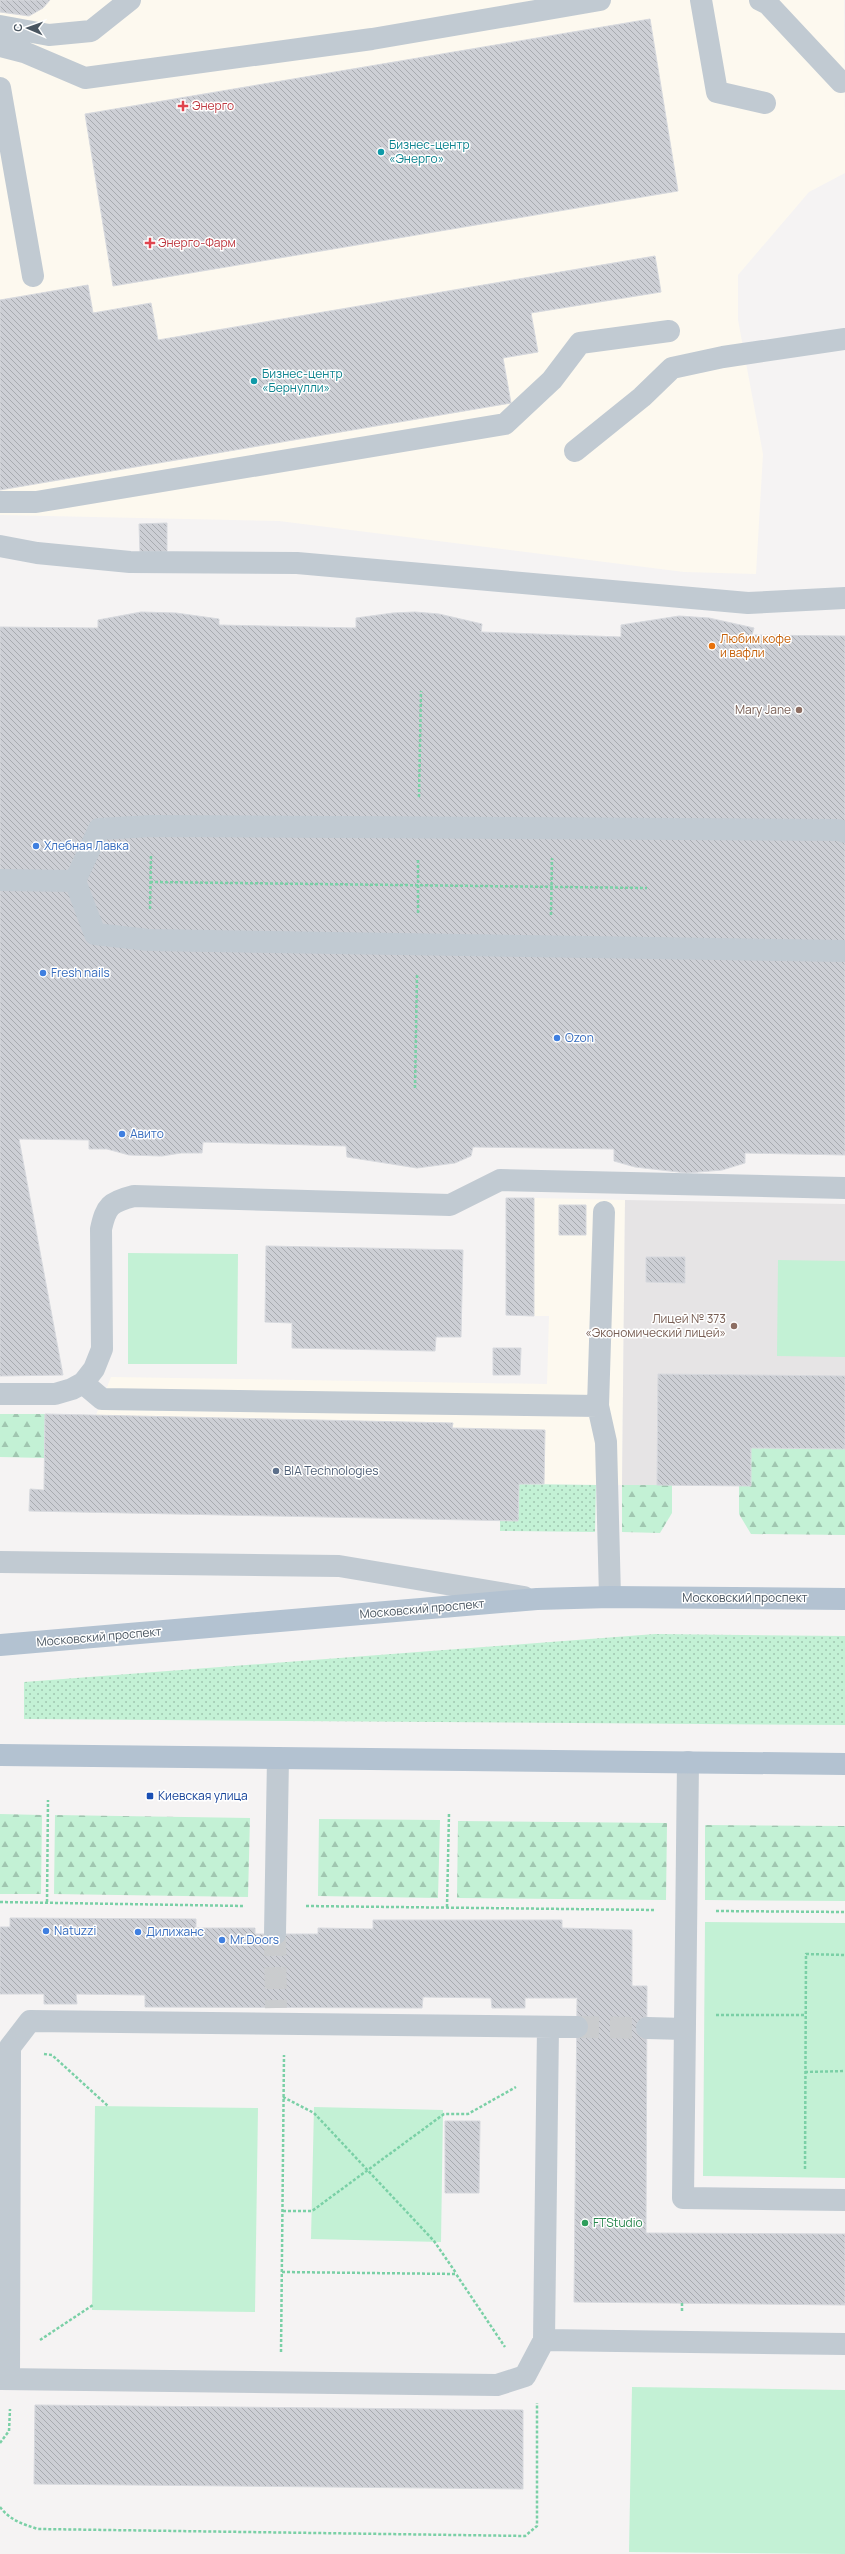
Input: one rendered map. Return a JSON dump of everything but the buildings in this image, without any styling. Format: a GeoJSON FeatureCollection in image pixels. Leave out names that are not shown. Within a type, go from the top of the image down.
{"type":"FeatureCollection","features":[{"type":"Feature","properties":{"kind":"main road","name":"Московский проспект"},"geometry":{"type":"LineString","coordinates":[[0,1645],[537,1599],[610,1597],[845,1599]]}},
{"type":"Feature","properties":{"kind":"main road"},"geometry":{"type":"LineString","coordinates":[[0,1755],[845,1764]]}},
{"type":"Feature","properties":{"kind":"street"},"geometry":{"type":"LineString","coordinates":[[0,26],[49,35],[91,31],[130,0]]}},
{"type":"Feature","properties":{"kind":"street"},"geometry":{"type":"LineString","coordinates":[[0,46],[24,52],[85,78],[372,39],[600,0]]}},
{"type":"Feature","properties":{"kind":"street"},"geometry":{"type":"LineString","coordinates":[[702,0],[717,92],[765,103]]}},
{"type":"Feature","properties":{"kind":"street"},"geometry":{"type":"LineString","coordinates":[[760,0],[768,4],[841,82]]}},
{"type":"Feature","properties":{"kind":"street"},"geometry":{"type":"LineString","coordinates":[[0,88],[33,276]]}},
{"type":"Feature","properties":{"kind":"street"},"geometry":{"type":"LineString","coordinates":[[0,502],[36,502],[505,424],[552,380],[580,343],[669,331]]}},
{"type":"Feature","properties":{"kind":"street"},"geometry":{"type":"LineString","coordinates":[[575,451],[642,398],[672,368],[723,358],[845,339]]}},
{"type":"Feature","properties":{"kind":"street"},"geometry":{"type":"LineString","coordinates":[[0,546],[37,553],[130,562],[297,563],[748,603],[845,598]]}},
{"type":"Feature","properties":{"kind":"street"},"geometry":{"type":"LineString","coordinates":[[845,832],[838,830],[151,826],[99,829],[75,881],[95,934],[150,940],[845,951]]}},
{"type":"Feature","properties":{"kind":"street"},"geometry":{"type":"LineString","coordinates":[[0,880],[75,881]]}},
{"type":"Feature","properties":{"kind":"street"},"geometry":{"type":"LineString","coordinates":[[0,1394],[55,1394],[72,1389],[82,1383],[94,1368],[102,1349],[101,1229],[105,1211],[116,1200],[134,1196],[450,1205],[500,1180],[845,1188]]}},
{"type":"Feature","properties":{"kind":"street"},"geometry":{"type":"LineString","coordinates":[[604,1212],[598,1406],[606,1442],[610,1597]]}},
{"type":"Feature","properties":{"kind":"street"},"geometry":{"type":"LineString","coordinates":[[82,1383],[102,1399],[598,1406]]}},
{"type":"Feature","properties":{"kind":"street"},"geometry":{"type":"LineString","coordinates":[[0,1562],[339,1566],[537,1599]]}},
{"type":"Feature","properties":{"kind":"street"},"geometry":{"type":"LineString","coordinates":[[275,1934],[278,1758]]}},
{"type":"Feature","properties":{"kind":"street"},"geometry":{"type":"LineString","coordinates":[[688,1762],[683,2198],[845,2200]]}},
{"type":"Feature","properties":{"kind":"street"},"geometry":{"type":"LineString","coordinates":[[548,2027],[544,2340],[525,2376],[497,2385],[4,2379],[9,2354],[5,2047],[30,2021],[280,2016],[577,2027]]}},
{"type":"Feature","properties":{"kind":"street"},"geometry":{"type":"LineString","coordinates":[[647,2028],[685,2022]]}},
{"type":"Feature","properties":{"kind":"street"},"geometry":{"type":"LineString","coordinates":[[544,2340],[845,2344]]}},
{"type":"Feature","properties":{"kind":"path"},"geometry":{"type":"LineString","coordinates":[[415,1088],[420,691]]}},
{"type":"Feature","properties":{"kind":"path"},"geometry":{"type":"LineString","coordinates":[[150,940],[151,826]]}},
{"type":"Feature","properties":{"kind":"path"},"geometry":{"type":"LineString","coordinates":[[551,946],[552,829]]}},
{"type":"Feature","properties":{"kind":"path"},"geometry":{"type":"LineString","coordinates":[[150,882],[647,888]]}},
{"type":"Feature","properties":{"kind":"path"},"geometry":{"type":"LineString","coordinates":[[47,1902],[48,1800]]}},
{"type":"Feature","properties":{"kind":"path"},"geometry":{"type":"LineString","coordinates":[[447,1907],[449,1813]]}},
{"type":"Feature","properties":{"kind":"path"},"geometry":{"type":"LineString","coordinates":[[0,1902],[845,1912]]}},
{"type":"Feature","properties":{"kind":"path"},"geometry":{"type":"LineString","coordinates":[[805,2200],[806,1954],[845,1954]]}},
{"type":"Feature","properties":{"kind":"path"},"geometry":{"type":"LineString","coordinates":[[685,2022],[806,2015]]}},
{"type":"Feature","properties":{"kind":"path"},"geometry":{"type":"LineString","coordinates":[[280,2016],[283,2097],[280,2382]]}},
{"type":"Feature","properties":{"kind":"path"},"geometry":{"type":"LineString","coordinates":[[52,2055],[108,2106]]}},
{"type":"Feature","properties":{"kind":"path"},"geometry":{"type":"LineString","coordinates":[[283,2211],[312,2211],[444,2114],[468,2114],[548,2069]]}},
{"type":"Feature","properties":{"kind":"path"},"geometry":{"type":"LineString","coordinates":[[805,2072],[845,2071]]}},
{"type":"Feature","properties":{"kind":"path"},"geometry":{"type":"LineString","coordinates":[[283,2097],[314,2113],[434,2241],[507,2350]]}},
{"type":"Feature","properties":{"kind":"path"},"geometry":{"type":"LineString","coordinates":[[282,2272],[456,2274]]}},
{"type":"Feature","properties":{"kind":"path"},"geometry":{"type":"LineString","coordinates":[[9,2354],[35,2344],[93,2305]]}},
{"type":"Feature","properties":{"kind":"path"},"geometry":{"type":"LineString","coordinates":[[0,2507],[6,2515],[20,2524],[38,2529],[525,2536],[537,2526],[537,2397]]}},
{"type":"Feature","properties":{"kind":"shaded area"},"geometry":{"type":"Polygon","coordinates":[[[0,0],[844,0],[845,173],[809,192],[738,275],[738,320],[763,454],[756,574],[684,572],[279,521],[0,515],[0,0]]]}},
{"type":"Feature","properties":{"kind":"shaded area"},"geometry":{"type":"Polygon","coordinates":[[[534,1198],[625,1200],[622,1485],[519,1484],[518,1521],[29,1511],[30,1489],[44,1489],[45,1414],[96,1415],[111,1377],[547,1384],[549,1316],[534,1316],[534,1198]]]}},
{"type":"Feature","properties":{"kind":"shaded area","name":"Лицей № 373 «Экономический лицей»"},"geometry":{"type":"Polygon","coordinates":[[[625,1200],[845,1204],[845,1449],[752,1448],[751,1486],[622,1485],[625,1200]]]}},
{"type":"Feature","properties":{"kind":"green space"},"geometry":{"type":"Polygon","coordinates":[[[128,1253],[238,1254],[237,1364],[128,1364],[128,1253]]]}},
{"type":"Feature","properties":{"kind":"green space"},"geometry":{"type":"Polygon","coordinates":[[[778,1260],[845,1261],[845,1357],[777,1356],[778,1260]]]}},
{"type":"Feature","properties":{"kind":"green space"},"geometry":{"type":"Polygon","coordinates":[[[0,1414],[45,1414],[44,1458],[0,1457],[0,1414]]]}},
{"type":"Feature","properties":{"kind":"green space"},"geometry":{"type":"Polygon","coordinates":[[[751,1448],[845,1449],[845,1535],[751,1534],[739,1514],[739,1486],[751,1486],[751,1448]]]}},
{"type":"Feature","properties":{"kind":"green space"},"geometry":{"type":"Polygon","coordinates":[[[519,1484],[596,1485],[595,1532],[500,1531],[500,1521],[518,1521],[519,1484]]]}},
{"type":"Feature","properties":{"kind":"green space"},"geometry":{"type":"Polygon","coordinates":[[[622,1485],[672,1485],[672,1513],[660,1533],[622,1532],[622,1485]]]}},
{"type":"Feature","properties":{"kind":"green space"},"geometry":{"type":"Polygon","coordinates":[[[655,1634],[845,1636],[845,1725],[24,1719],[24,1682],[655,1634]]]}},
{"type":"Feature","properties":{"kind":"green space"},"geometry":{"type":"Polygon","coordinates":[[[0,1814],[42,1815],[41,1894],[0,1894],[0,1814]]]}},
{"type":"Feature","properties":{"kind":"green space"},"geometry":{"type":"Polygon","coordinates":[[[55,1815],[250,1818],[248,1897],[54,1894],[55,1815]]]}},
{"type":"Feature","properties":{"kind":"green space"},"geometry":{"type":"Polygon","coordinates":[[[319,1819],[440,1820],[438,1898],[318,1896],[319,1819]]]}},
{"type":"Feature","properties":{"kind":"green space"},"geometry":{"type":"Polygon","coordinates":[[[458,1821],[667,1823],[666,1900],[457,1898],[458,1821]]]}},
{"type":"Feature","properties":{"kind":"green space"},"geometry":{"type":"Polygon","coordinates":[[[705,1825],[845,1826],[845,1901],[705,1900],[705,1825]]]}},
{"type":"Feature","properties":{"kind":"green space"},"geometry":{"type":"Polygon","coordinates":[[[705,1922],[845,1923],[845,2178],[703,2176],[705,1922]]]}},
{"type":"Feature","properties":{"kind":"green space"},"geometry":{"type":"Polygon","coordinates":[[[95,2106],[258,2108],[255,2312],[92,2310],[95,2106]]]}},
{"type":"Feature","properties":{"kind":"green space"},"geometry":{"type":"Polygon","coordinates":[[[314,2107],[443,2110],[441,2242],[311,2239],[314,2107]]]}},
{"type":"Feature","properties":{"kind":"green space"},"geometry":{"type":"Polygon","coordinates":[[[632,2387],[845,2390],[845,2554],[629,2552],[632,2387]]]}},
{"type":"Feature","properties":{"kind":"tunnel"},"geometry":{"type":"LineString","coordinates":[[275,1934],[276,2008]]}},
{"type":"Feature","properties":{"kind":"tunnel"},"geometry":{"type":"LineString","coordinates":[[577,2027],[647,2028]]}},
{"type":"Feature","properties":{"kind":"place","name":"Энерго"},"geometry":{"type":"Point","coordinates":[183,106]}},
{"type":"Feature","properties":{"kind":"place","name":"Бизнес-центр «Энерго»"},"geometry":{"type":"Point","coordinates":[381,152]}},
{"type":"Feature","properties":{"kind":"place","name":"Энерго-Фарм"},"geometry":{"type":"Point","coordinates":[150,243]}},
{"type":"Feature","properties":{"kind":"place","name":"Бизнес-центр «Бернулли»"},"geometry":{"type":"Point","coordinates":[254,381]}},
{"type":"Feature","properties":{"kind":"place","name":"Любим кофе и вафли"},"geometry":{"type":"Point","coordinates":[712,646]}},
{"type":"Feature","properties":{"kind":"place","name":"Mary Jane"},"geometry":{"type":"Point","coordinates":[799,710]}},
{"type":"Feature","properties":{"kind":"place","name":"Хлебная Лавка"},"geometry":{"type":"Point","coordinates":[36,846]}},
{"type":"Feature","properties":{"kind":"place","name":"Fresh nails"},"geometry":{"type":"Point","coordinates":[43,973]}},
{"type":"Feature","properties":{"kind":"place","name":"Ozon"},"geometry":{"type":"Point","coordinates":[557,1038]}},
{"type":"Feature","properties":{"kind":"place","name":"Авито"},"geometry":{"type":"Point","coordinates":[122,1134]}},
{"type":"Feature","properties":{"kind":"place","name":"Лицей № 373 «Экономический лицей»"},"geometry":{"type":"Point","coordinates":[734,1326]}},
{"type":"Feature","properties":{"kind":"place","name":"BIA Technologies"},"geometry":{"type":"Point","coordinates":[276,1471]}},
{"type":"Feature","properties":{"kind":"place","name":"Киевская улица"},"geometry":{"type":"Point","coordinates":[150,1796]}},
{"type":"Feature","properties":{"kind":"place","name":"Natuzzi"},"geometry":{"type":"Point","coordinates":[46,1931]}},
{"type":"Feature","properties":{"kind":"place","name":"Дилижанс"},"geometry":{"type":"Point","coordinates":[138,1932]}},
{"type":"Feature","properties":{"kind":"place","name":"Mr.Doors"},"geometry":{"type":"Point","coordinates":[222,1940]}},
{"type":"Feature","properties":{"kind":"place","name":"FTStudio"},"geometry":{"type":"Point","coordinates":[585,2223]}}]}
